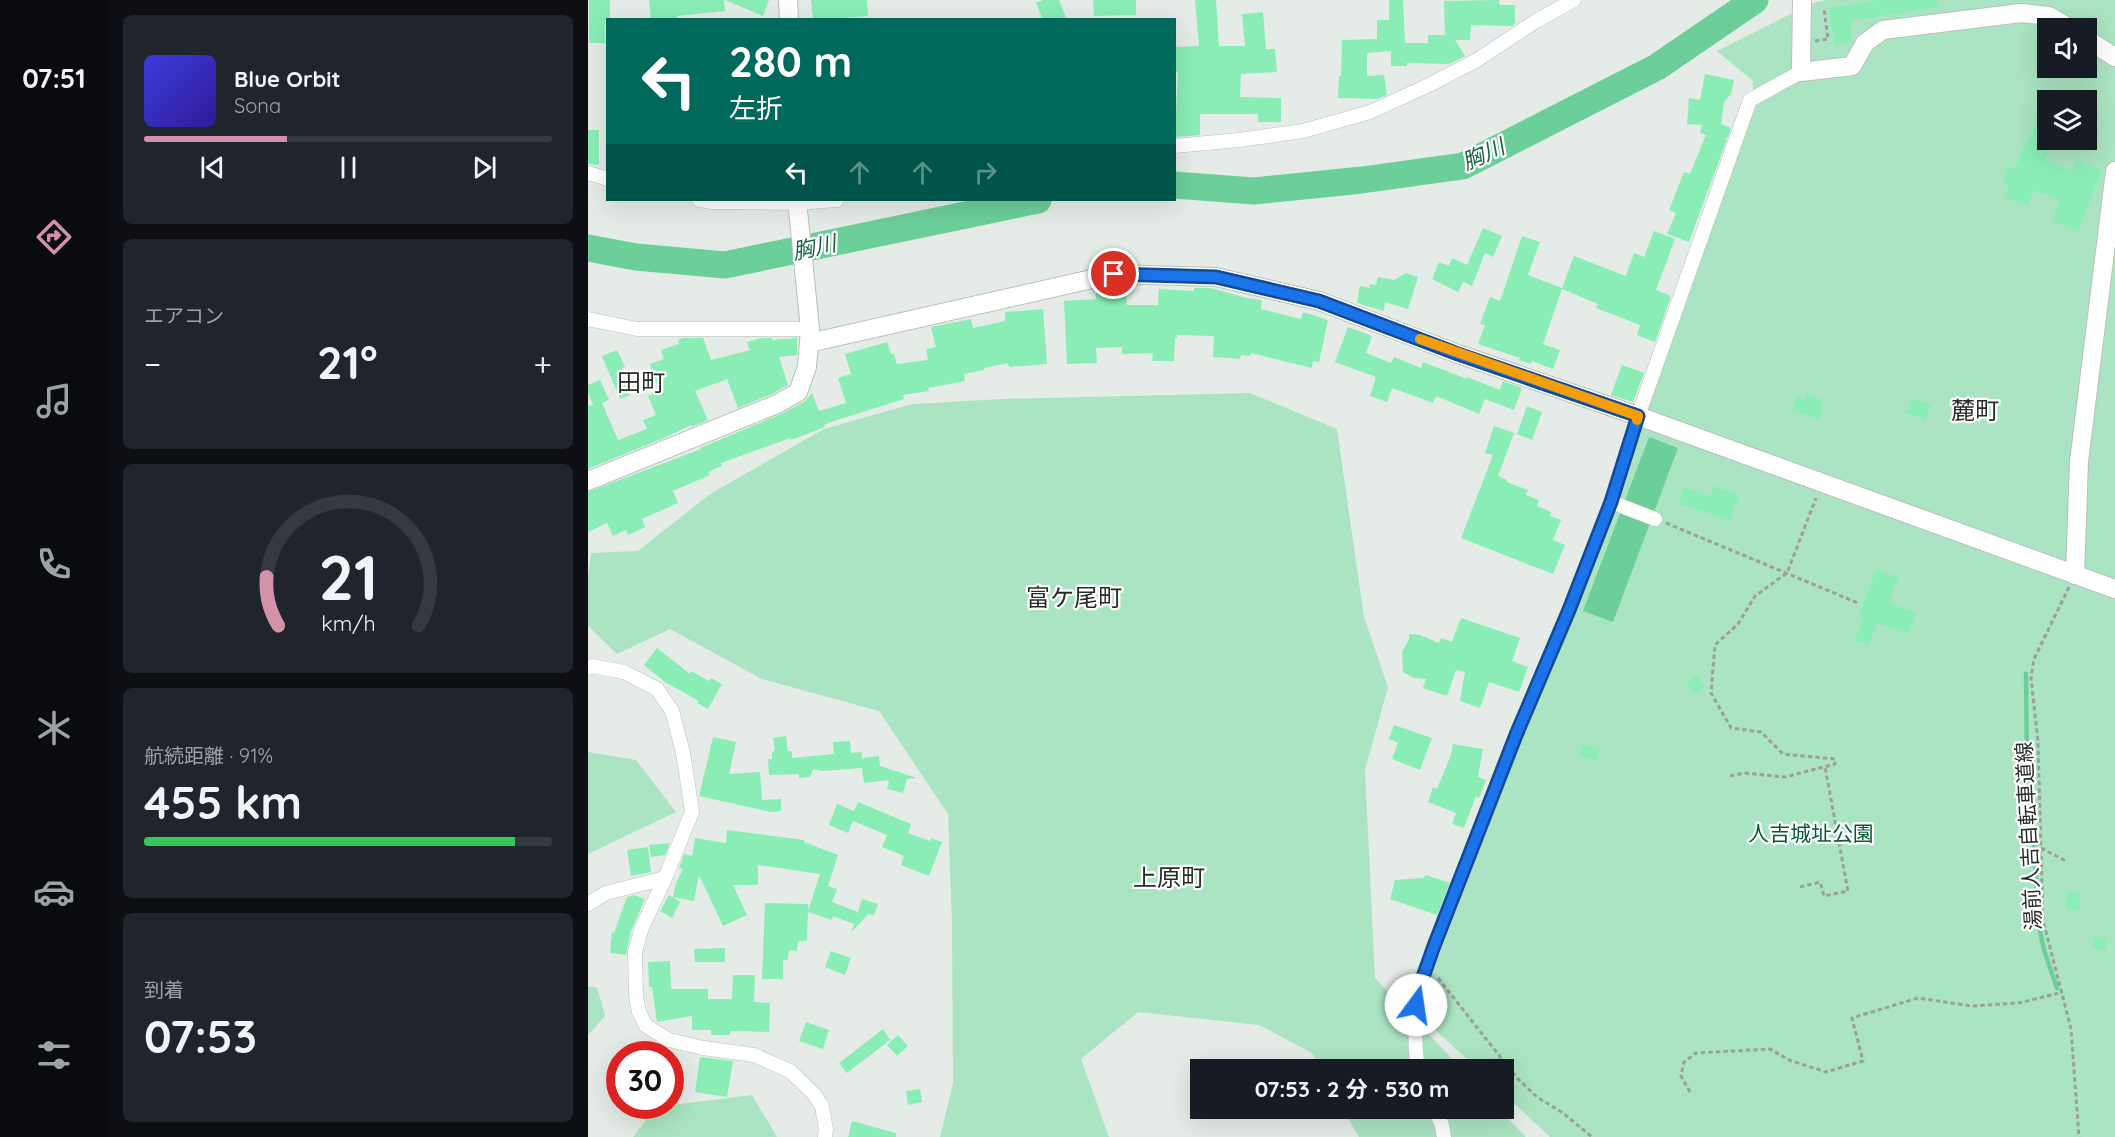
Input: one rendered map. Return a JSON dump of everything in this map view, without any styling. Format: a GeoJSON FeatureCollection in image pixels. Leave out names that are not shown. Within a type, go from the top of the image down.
{"type":"FeatureCollection","features":[{"type":"Feature","properties":{"kind":"street"},"geometry":{"type":"LineString","coordinates":[[788,0],[789,18]]}},
{"type":"Feature","properties":{"kind":"street"},"geometry":{"type":"LineString","coordinates":[[1176,146],[1303,131],[1370,112],[1430,86],[1574,0]]}},
{"type":"Feature","properties":{"kind":"street"},"geometry":{"type":"LineString","coordinates":[[1801,72],[1806,44],[1802,0]]}},
{"type":"Feature","properties":{"kind":"street"},"geometry":{"type":"LineString","coordinates":[[1416,1059],[1414,1020],[1418,991],[1427,964],[1516,735],[1616,504],[1638,416],[1750,100],[1801,72],[1852,66],[1865,43],[1883,30],[2021,13],[2052,18]]}},
{"type":"Feature","properties":{"kind":"street"},"geometry":{"type":"LineString","coordinates":[[2097,46],[2115,57]]}},
{"type":"Feature","properties":{"kind":"street"},"geometry":{"type":"LineString","coordinates":[[2075,575],[2079,462],[2115,171]]}},
{"type":"Feature","properties":{"kind":"street"},"geometry":{"type":"LineString","coordinates":[[588,173],[606,178]]}},
{"type":"Feature","properties":{"kind":"street"},"geometry":{"type":"LineString","coordinates":[[706,201],[797,206],[830,201]]}},
{"type":"Feature","properties":{"kind":"street"},"geometry":{"type":"LineString","coordinates":[[588,481],[777,404],[798,392],[807,367],[810,336],[797,206]]}},
{"type":"Feature","properties":{"kind":"street"},"geometry":{"type":"LineString","coordinates":[[588,319],[637,328],[810,336],[1114,274],[1216,277],[1319,301],[1458,354],[1638,416],[2108,586]]}},
{"type":"Feature","properties":{"kind":"street"},"geometry":{"type":"LineString","coordinates":[[1616,504],[1655,519]]}},
{"type":"Feature","properties":{"kind":"street"},"geometry":{"type":"LineString","coordinates":[[588,668],[592,666],[624,672],[657,689],[672,711],[683,752],[692,812],[641,930],[635,952],[636,996],[639,1012],[646,1026],[669,1040],[703,1048],[754,1055],[790,1071],[814,1094],[822,1106],[825,1137]]}},
{"type":"Feature","properties":{"kind":"street"},"geometry":{"type":"LineString","coordinates":[[588,904],[606,893],[665,878]]}},
{"type":"Feature","properties":{"kind":"street"},"geometry":{"type":"LineString","coordinates":[[1439,1119],[1444,1137]]}},
{"type":"Feature","properties":{"kind":"path"},"geometry":{"type":"LineString","coordinates":[[1806,44],[1828,39],[1824,9]]}},
{"type":"Feature","properties":{"kind":"path"},"geometry":{"type":"LineString","coordinates":[[1730,776],[1744,773],[1785,777],[1835,764],[1835,759],[1783,754],[1761,732],[1731,729],[1711,693],[1715,645],[1738,624],[1755,596],[1787,573],[1814,504]]}},
{"type":"Feature","properties":{"kind":"path"},"geometry":{"type":"LineString","coordinates":[[1655,519],[1858,603]]}},
{"type":"Feature","properties":{"kind":"path","name":"湯前人吉自転車道線"},"geometry":{"type":"LineString","coordinates":[[2075,575],[2034,659],[2031,678],[2038,742],[2043,920],[2071,1029],[2079,1137]]}},
{"type":"Feature","properties":{"kind":"path"},"geometry":{"type":"LineString","coordinates":[[1800,886],[1820,882],[1824,896],[1848,891],[1825,767]]}},
{"type":"Feature","properties":{"kind":"path"},"geometry":{"type":"LineString","coordinates":[[2041,849],[2066,861]]}},
{"type":"Feature","properties":{"kind":"path"},"geometry":{"type":"LineString","coordinates":[[1427,964],[1517,1078],[1592,1137]]}},
{"type":"Feature","properties":{"kind":"path"},"geometry":{"type":"LineString","coordinates":[[1690,1092],[1681,1076],[1684,1062],[1696,1053],[1770,1049],[1789,1060],[1826,1072],[1863,1061],[1852,1018],[1917,998],[1972,1006],[2019,1004],[2063,992]]}},
{"type":"Feature","properties":{"kind":"green space","name":"人吉城址公園"},"geometry":{"type":"Polygon","coordinates":[[[1826,0],[2115,0],[2115,1137],[1550,1137],[1514,1103],[1514,1059],[1467,1059],[1422,1018],[1434,961],[1752,104],[1753,81],[1717,51],[1810,4],[1826,0]]]}},
{"type":"Feature","properties":{"kind":"green space"},"geometry":{"type":"Polygon","coordinates":[[[1250,393],[1337,429],[1364,617],[1388,687],[1365,770],[1375,978],[1452,1059],[1316,1059],[1312,1053],[1259,1025],[1138,1012],[1081,1059],[1109,1137],[940,1137],[953,1083],[952,923],[948,814],[879,711],[762,679],[670,629],[617,654],[588,626],[588,576],[591,553],[638,551],[710,494],[824,429],[912,404],[1002,399],[1250,393]]]}},
{"type":"Feature","properties":{"kind":"green space"},"geometry":{"type":"Polygon","coordinates":[[[588,752],[636,760],[676,812],[588,854],[588,752]]]}},
{"type":"Feature","properties":{"kind":"green space"},"geometry":{"type":"Polygon","coordinates":[[[588,987],[597,987],[605,1016],[588,1035],[588,987]]]}},
{"type":"Feature","properties":{"kind":"green space"},"geometry":{"type":"Polygon","coordinates":[[[752,1095],[777,1137],[633,1137],[647,1119],[684,1119],[684,1104],[752,1095]]]}},
{"type":"Feature","properties":{"kind":"green space"},"geometry":{"type":"Polygon","coordinates":[[[1349,1119],[1509,1119],[1526,1137],[1359,1137],[1349,1119]]]}},
{"type":"Feature","properties":{"kind":"shaded area"},"geometry":{"type":"Polygon","coordinates":[[[1649,437],[1678,448],[1613,622],[1583,611],[1649,437]]]}},
{"type":"Feature","properties":{"kind":"building"},"geometry":{"type":"Polygon","coordinates":[[[589,0],[610,0],[610,18],[605,20],[605,43],[589,43],[589,0]]]}},
{"type":"Feature","properties":{"kind":"building"},"geometry":{"type":"Polygon","coordinates":[[[649,0],[724,0],[725,11],[677,16],[677,18],[651,18],[649,0]]]}},
{"type":"Feature","properties":{"kind":"building"},"geometry":{"type":"Polygon","coordinates":[[[725,0],[769,0],[763,16],[725,0]]]}},
{"type":"Feature","properties":{"kind":"building"},"geometry":{"type":"Polygon","coordinates":[[[811,0],[867,0],[868,16],[813,18],[811,0]]]}},
{"type":"Feature","properties":{"kind":"building"},"geometry":{"type":"Polygon","coordinates":[[[1043,0],[1059,0],[1066,18],[1042,18],[1036,3],[1043,0]]]}},
{"type":"Feature","properties":{"kind":"building"},"geometry":{"type":"Polygon","coordinates":[[[1093,0],[1136,0],[1136,15],[1094,16],[1093,0]]]}},
{"type":"Feature","properties":{"kind":"building"},"geometry":{"type":"Polygon","coordinates":[[[1195,0],[1216,0],[1219,46],[1245,46],[1242,14],[1263,12],[1266,49],[1275,49],[1277,72],[1241,74],[1240,97],[1281,98],[1281,122],[1258,122],[1258,114],[1200,114],[1200,135],[1176,137],[1178,72],[1176,72],[1176,47],[1199,46],[1195,0]]]}},
{"type":"Feature","properties":{"kind":"building"},"geometry":{"type":"Polygon","coordinates":[[[1389,0],[1403,0],[1405,43],[1428,43],[1428,35],[1445,35],[1444,1],[1499,0],[1499,5],[1515,5],[1515,24],[1512,26],[1471,25],[1470,40],[1455,40],[1465,56],[1449,64],[1407,63],[1407,66],[1391,66],[1391,51],[1367,53],[1367,76],[1384,75],[1387,95],[1376,99],[1338,98],[1342,40],[1377,39],[1377,20],[1389,20],[1389,0]]]}},
{"type":"Feature","properties":{"kind":"building"},"geometry":{"type":"Polygon","coordinates":[[[1879,0],[1938,0],[1939,7],[1850,21],[1852,42],[1834,45],[1829,8],[1879,0]]]}},
{"type":"Feature","properties":{"kind":"building"},"geometry":{"type":"Polygon","coordinates":[[[1705,74],[1734,80],[1731,94],[1724,102],[1721,124],[1731,128],[1689,242],[1667,234],[1676,213],[1669,210],[1684,172],[1690,174],[1706,135],[1700,133],[1702,125],[1687,124],[1689,98],[1700,100],[1705,74]]]}},
{"type":"Feature","properties":{"kind":"building"},"geometry":{"type":"Polygon","coordinates":[[[2037,122],[2037,150],[2050,150],[2045,160],[2072,171],[2076,160],[2102,170],[2078,231],[2052,221],[2060,200],[2034,190],[2028,206],[2004,197],[2009,184],[2002,182],[2008,166],[2015,169],[2026,140],[2029,141],[2037,122]]]}},
{"type":"Feature","properties":{"kind":"building"},"geometry":{"type":"Polygon","coordinates":[[[588,130],[599,130],[599,165],[588,164],[588,130]]]}},
{"type":"Feature","properties":{"kind":"building"},"geometry":{"type":"Polygon","coordinates":[[[1483,228],[1502,236],[1493,257],[1485,253],[1472,286],[1463,282],[1458,292],[1432,279],[1439,262],[1449,266],[1452,258],[1467,265],[1483,228]]]}},
{"type":"Feature","properties":{"kind":"building"},"geometry":{"type":"Polygon","coordinates":[[[1654,231],[1675,239],[1656,290],[1671,296],[1655,342],[1637,335],[1640,325],[1596,308],[1598,304],[1562,289],[1543,344],[1560,350],[1553,369],[1532,361],[1531,364],[1519,360],[1520,358],[1478,344],[1485,325],[1480,324],[1490,297],[1500,301],[1522,236],[1540,242],[1528,275],[1562,288],[1574,256],[1626,276],[1634,253],[1644,257],[1654,231]]]}},
{"type":"Feature","properties":{"kind":"building"},"geometry":{"type":"Polygon","coordinates":[[[1406,273],[1418,277],[1408,309],[1385,302],[1384,311],[1357,303],[1360,286],[1369,288],[1370,284],[1376,285],[1378,277],[1394,280],[1406,273]]]}},
{"type":"Feature","properties":{"kind":"building"},"geometry":{"type":"Polygon","coordinates":[[[1194,288],[1211,288],[1262,300],[1261,309],[1301,319],[1303,312],[1328,320],[1319,362],[1313,361],[1312,368],[1251,353],[1251,356],[1241,355],[1240,359],[1213,357],[1214,336],[1177,335],[1174,361],[1152,361],[1153,353],[1122,354],[1122,347],[1096,348],[1097,363],[1067,364],[1064,301],[1096,299],[1096,293],[1126,293],[1127,305],[1158,305],[1159,289],[1194,291],[1194,288]]]}},
{"type":"Feature","properties":{"kind":"building"},"geometry":{"type":"Polygon","coordinates":[[[1043,309],[1047,364],[1009,367],[1008,363],[984,368],[984,370],[964,374],[965,381],[928,388],[929,391],[903,395],[904,399],[831,422],[824,425],[825,427],[791,440],[790,438],[721,463],[722,466],[708,472],[710,475],[673,491],[678,503],[642,519],[645,527],[628,535],[626,530],[613,536],[607,523],[588,532],[588,492],[701,449],[781,414],[804,402],[812,393],[819,411],[846,403],[838,378],[851,374],[845,354],[887,342],[897,364],[928,360],[926,349],[936,347],[931,327],[971,319],[973,328],[1005,321],[1005,312],[1043,309]]]}},
{"type":"Feature","properties":{"kind":"building"},"geometry":{"type":"Polygon","coordinates":[[[1348,327],[1372,336],[1366,353],[1391,363],[1394,357],[1421,368],[1423,362],[1500,390],[1503,381],[1522,388],[1514,410],[1485,399],[1479,414],[1436,396],[1433,403],[1392,388],[1387,402],[1370,396],[1376,377],[1335,362],[1348,327]]]}},
{"type":"Feature","properties":{"kind":"building"},"geometry":{"type":"Polygon","coordinates":[[[703,338],[711,360],[750,350],[747,342],[761,338],[772,338],[772,340],[797,338],[797,355],[779,357],[788,385],[772,394],[738,408],[727,379],[695,391],[708,420],[588,469],[588,406],[593,405],[588,393],[588,385],[600,380],[609,400],[602,403],[618,440],[647,429],[643,420],[656,415],[648,396],[659,391],[650,364],[664,359],[661,350],[679,344],[678,340],[703,338]]]}},
{"type":"Feature","properties":{"kind":"building"},"geometry":{"type":"Polygon","coordinates":[[[617,350],[625,367],[620,370],[630,395],[620,399],[602,356],[617,350]]]}},
{"type":"Feature","properties":{"kind":"building"},"geometry":{"type":"Polygon","coordinates":[[[1622,365],[1644,373],[1633,402],[1611,395],[1622,365]]]}},
{"type":"Feature","properties":{"kind":"building"},"geometry":{"type":"Polygon","coordinates":[[[1807,394],[1822,400],[1820,406],[1824,407],[1819,420],[1792,410],[1797,397],[1805,400],[1807,394]]]}},
{"type":"Feature","properties":{"kind":"building"},"geometry":{"type":"Polygon","coordinates":[[[1912,398],[1931,405],[1925,420],[1906,413],[1912,398]]]}},
{"type":"Feature","properties":{"kind":"building"},"geometry":{"type":"Polygon","coordinates":[[[1527,406],[1542,412],[1532,440],[1517,434],[1527,406]]]}},
{"type":"Feature","properties":{"kind":"building"},"geometry":{"type":"Polygon","coordinates":[[[1494,426],[1514,433],[1498,476],[1528,490],[1526,495],[1539,500],[1537,506],[1551,512],[1550,516],[1561,520],[1553,540],[1565,545],[1553,574],[1461,538],[1493,455],[1485,453],[1494,426]]]}},
{"type":"Feature","properties":{"kind":"building"},"geometry":{"type":"Polygon","coordinates":[[[1714,486],[1739,495],[1730,521],[1679,505],[1684,488],[1710,496],[1714,486]]]}},
{"type":"Feature","properties":{"kind":"building"},"geometry":{"type":"Polygon","coordinates":[[[1877,569],[1898,577],[1889,602],[1916,613],[1908,634],[1877,623],[1869,645],[1855,640],[1863,618],[1858,616],[1877,569]]]}},
{"type":"Feature","properties":{"kind":"building"},"geometry":{"type":"Polygon","coordinates":[[[1461,618],[1520,638],[1512,661],[1528,667],[1519,692],[1489,682],[1480,708],[1460,701],[1465,672],[1456,670],[1447,696],[1423,688],[1426,679],[1414,678],[1403,672],[1402,652],[1409,639],[1409,634],[1420,635],[1439,643],[1441,638],[1452,642],[1461,618]]]}},
{"type":"Feature","properties":{"kind":"building"},"geometry":{"type":"Polygon","coordinates":[[[657,648],[690,674],[691,671],[709,681],[711,678],[722,684],[708,709],[697,703],[699,701],[665,682],[644,665],[657,648]]]}},
{"type":"Feature","properties":{"kind":"building"},"geometry":{"type":"Polygon","coordinates":[[[1697,676],[1705,687],[1694,694],[1686,683],[1697,676]]]}},
{"type":"Feature","properties":{"kind":"building"},"geometry":{"type":"Polygon","coordinates":[[[1394,725],[1432,738],[1420,770],[1392,759],[1398,743],[1389,739],[1394,725]]]}},
{"type":"Feature","properties":{"kind":"building"},"geometry":{"type":"Polygon","coordinates":[[[786,736],[788,751],[792,751],[792,758],[834,754],[833,742],[850,741],[851,753],[862,752],[862,758],[879,756],[880,766],[917,778],[907,779],[903,793],[887,789],[889,780],[864,783],[862,768],[822,771],[813,769],[810,777],[799,778],[799,774],[769,775],[768,759],[772,759],[772,752],[775,751],[773,738],[786,736]]]}},
{"type":"Feature","properties":{"kind":"building"},"geometry":{"type":"Polygon","coordinates":[[[713,737],[736,742],[729,774],[760,772],[762,800],[781,799],[781,811],[771,812],[699,796],[713,737]]]}},
{"type":"Feature","properties":{"kind":"building"},"geometry":{"type":"Polygon","coordinates":[[[1453,744],[1483,749],[1478,777],[1486,780],[1479,798],[1476,796],[1464,828],[1452,824],[1456,813],[1428,802],[1433,787],[1437,789],[1451,755],[1453,744]]]}},
{"type":"Feature","properties":{"kind":"building"},"geometry":{"type":"Polygon","coordinates":[[[1583,744],[1600,750],[1596,761],[1579,755],[1583,744]]]}},
{"type":"Feature","properties":{"kind":"building"},"geometry":{"type":"Polygon","coordinates":[[[858,802],[911,824],[908,833],[930,841],[931,838],[942,842],[929,876],[901,865],[904,856],[882,847],[887,835],[853,821],[848,833],[829,825],[837,804],[854,811],[858,802]]]}},
{"type":"Feature","properties":{"kind":"building"},"geometry":{"type":"Polygon","coordinates":[[[727,830],[804,840],[804,842],[838,855],[828,886],[837,889],[832,902],[858,912],[862,899],[878,904],[874,915],[868,914],[851,933],[854,924],[833,916],[832,920],[808,912],[807,941],[798,941],[797,951],[789,950],[788,960],[783,960],[783,979],[762,979],[765,903],[808,904],[808,911],[820,874],[758,865],[758,885],[733,885],[747,915],[723,926],[699,875],[694,901],[673,897],[676,883],[683,869],[679,868],[684,854],[692,856],[695,838],[726,843],[727,830]]]}},
{"type":"Feature","properties":{"kind":"building"},"geometry":{"type":"Polygon","coordinates":[[[670,843],[665,855],[651,857],[649,845],[670,843]]]}},
{"type":"Feature","properties":{"kind":"building"},"geometry":{"type":"Polygon","coordinates":[[[648,847],[651,872],[631,876],[627,850],[648,847]]]}},
{"type":"Feature","properties":{"kind":"building"},"geometry":{"type":"Polygon","coordinates":[[[1425,875],[1450,883],[1437,915],[1390,899],[1395,880],[1424,878],[1425,875]]]}},
{"type":"Feature","properties":{"kind":"building"},"geometry":{"type":"Polygon","coordinates":[[[2067,892],[2080,893],[2079,910],[2066,909],[2067,892]]]}},
{"type":"Feature","properties":{"kind":"building"},"geometry":{"type":"Polygon","coordinates":[[[634,895],[645,899],[631,931],[626,955],[610,953],[612,932],[614,933],[627,897],[634,895]]]}},
{"type":"Feature","properties":{"kind":"building"},"geometry":{"type":"Polygon","coordinates":[[[669,895],[680,902],[672,918],[660,911],[669,895]]]}},
{"type":"Feature","properties":{"kind":"building"},"geometry":{"type":"Polygon","coordinates":[[[2094,936],[2107,938],[2106,950],[2093,948],[2094,936]]]}},
{"type":"Feature","properties":{"kind":"building"},"geometry":{"type":"Polygon","coordinates":[[[725,948],[725,962],[695,962],[694,949],[725,948]]]}},
{"type":"Feature","properties":{"kind":"building"},"geometry":{"type":"Polygon","coordinates":[[[831,951],[851,958],[845,975],[825,967],[831,951]]]}},
{"type":"Feature","properties":{"kind":"building"},"geometry":{"type":"Polygon","coordinates":[[[670,961],[671,989],[708,989],[708,999],[732,999],[733,975],[755,975],[754,1002],[770,1003],[769,1032],[730,1031],[730,1035],[711,1035],[711,1030],[692,1030],[692,1016],[657,1022],[652,987],[649,987],[648,962],[670,961]]]}},
{"type":"Feature","properties":{"kind":"building"},"geometry":{"type":"Polygon","coordinates":[[[806,1022],[829,1030],[823,1049],[799,1041],[806,1022]]]}},
{"type":"Feature","properties":{"kind":"building"},"geometry":{"type":"Polygon","coordinates":[[[883,1029],[890,1040],[847,1073],[839,1063],[883,1029]]]}},
{"type":"Feature","properties":{"kind":"building"},"geometry":{"type":"Polygon","coordinates":[[[898,1035],[908,1046],[897,1056],[887,1045],[898,1035]]]}},
{"type":"Feature","properties":{"kind":"building"},"geometry":{"type":"Polygon","coordinates":[[[700,1057],[733,1061],[727,1097],[695,1092],[700,1057]]]}},
{"type":"Feature","properties":{"kind":"building"},"geometry":{"type":"Polygon","coordinates":[[[920,1089],[922,1102],[908,1105],[906,1091],[920,1089]]]}},
{"type":"Feature","properties":{"kind":"building"},"geometry":{"type":"Polygon","coordinates":[[[852,1121],[896,1133],[896,1137],[848,1137],[852,1121]]]}},
{"type":"Feature","properties":{"kind":"waterway","name":"胸川"},"geometry":{"type":"LineString","coordinates":[[1176,185],[1254,191],[1362,180],[1463,166],[1657,67],[1755,0]]}},
{"type":"Feature","properties":{"kind":"waterway","name":"胸川"},"geometry":{"type":"LineString","coordinates":[[588,248],[636,257],[725,265],[1033,201]]}},
{"type":"Feature","properties":{"kind":"waterway"},"geometry":{"type":"LineString","coordinates":[[2026,674],[2027,773],[2032,795],[2038,921],[2044,950],[2057,988]]}},
{"type":"Feature","properties":{"kind":"slow traffic"},"geometry":{"type":"LineString","coordinates":[[1420,339],[1638,416],[1637,420]]}},
{"type":"Feature","properties":{"kind":"district","name":"田町"},"geometry":{"type":"Point","coordinates":[641,382]}},
{"type":"Feature","properties":{"kind":"district","name":"麓町"},"geometry":{"type":"Point","coordinates":[1975,410]}},
{"type":"Feature","properties":{"kind":"district","name":"富ケ尾町"},"geometry":{"type":"Point","coordinates":[1074,597]}},
{"type":"Feature","properties":{"kind":"district","name":"上原町"},"geometry":{"type":"Point","coordinates":[1169,877]}},
{"type":"Feature","properties":{"kind":"route"},"geometry":{"type":"LineString","coordinates":[[1114,274],[1216,277],[1319,301],[1458,354],[1638,416],[1611,502],[1569,610],[1516,735],[1434,946],[1418,991],[1416,1005]]}}]}
